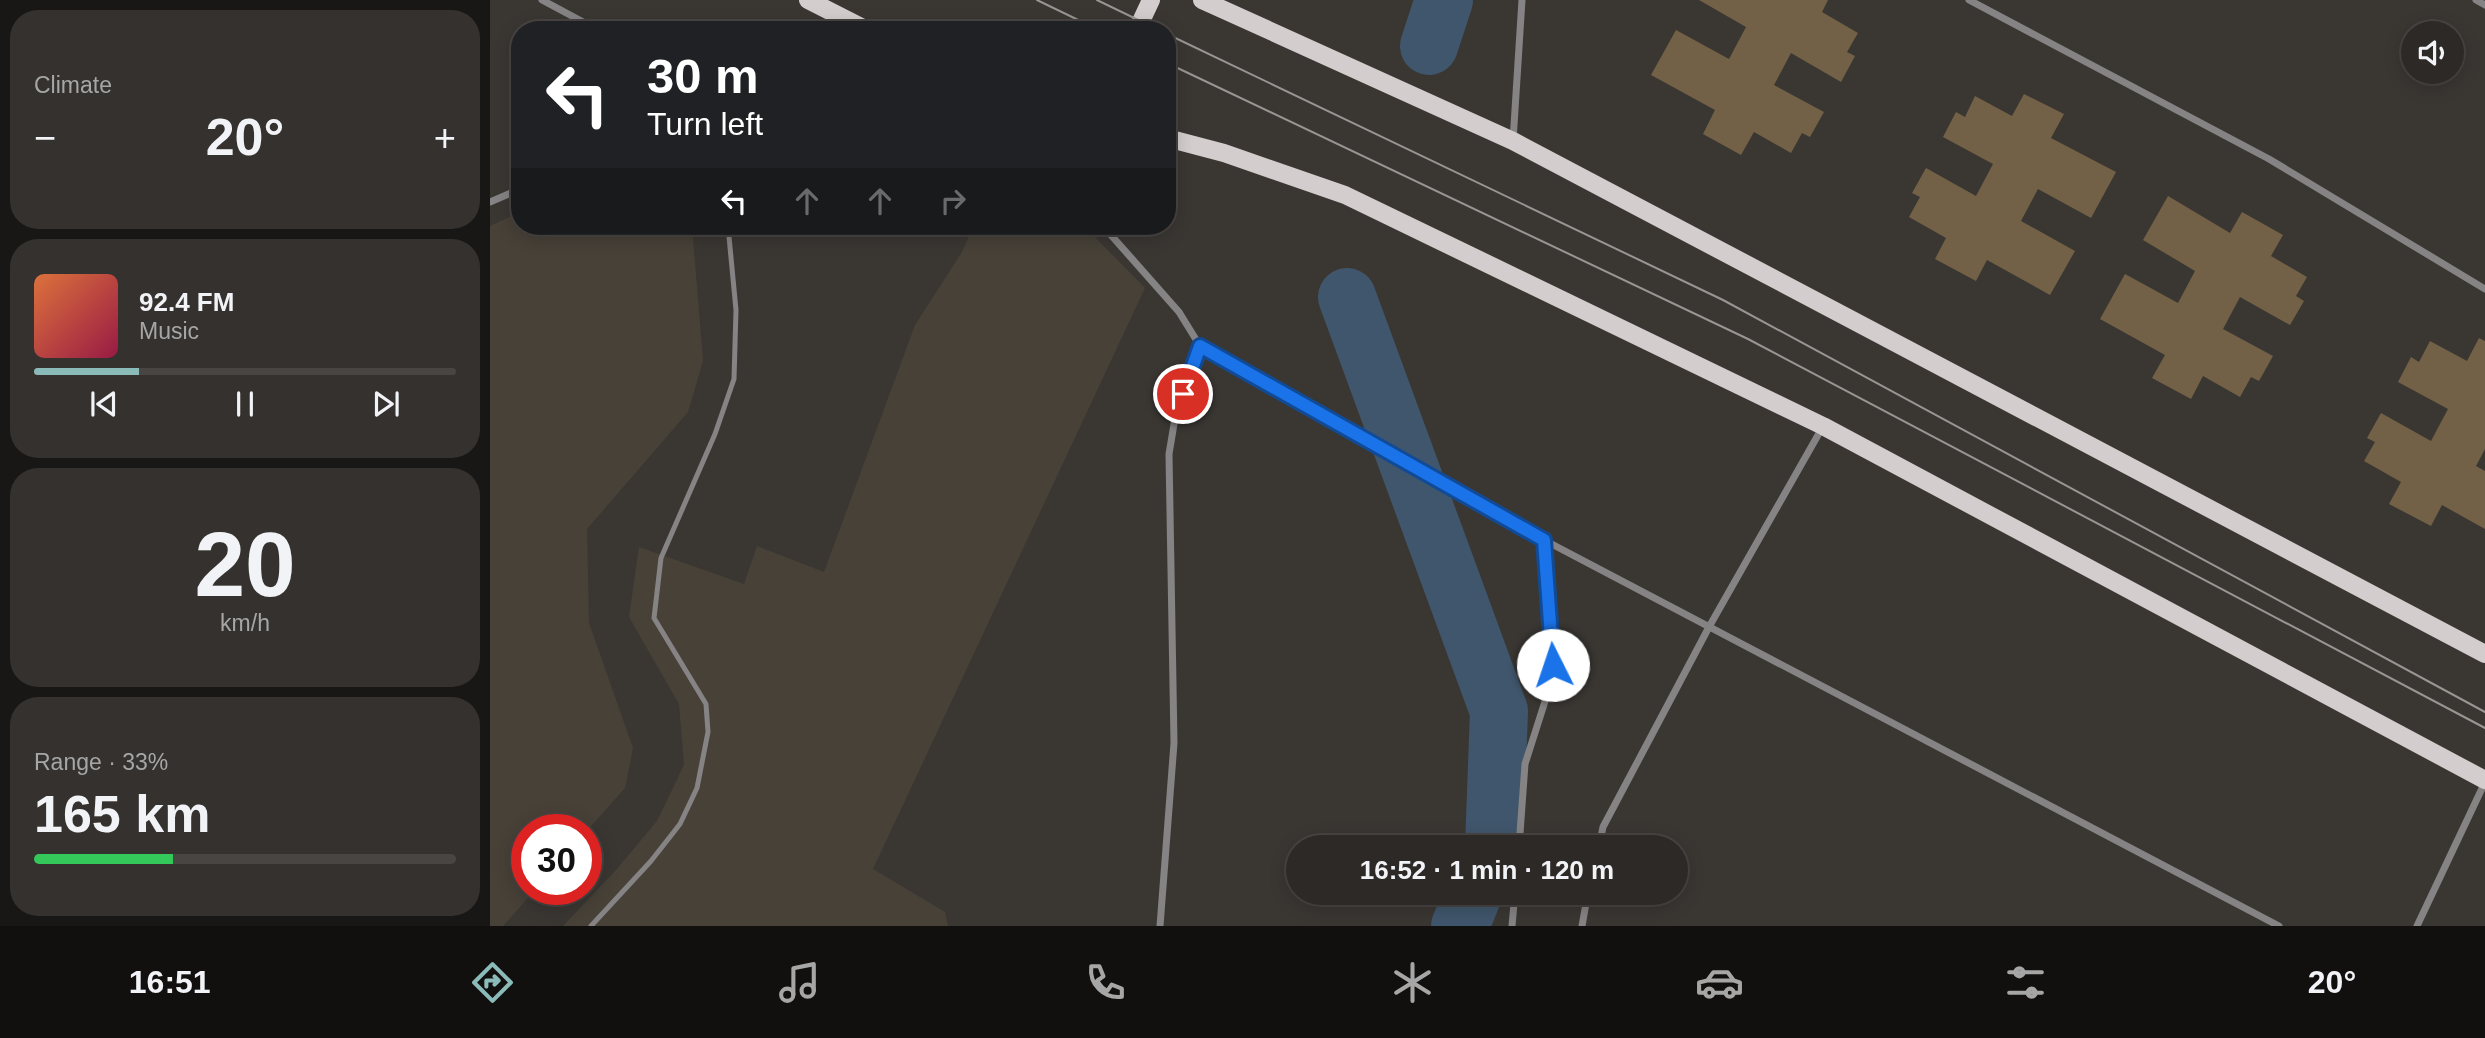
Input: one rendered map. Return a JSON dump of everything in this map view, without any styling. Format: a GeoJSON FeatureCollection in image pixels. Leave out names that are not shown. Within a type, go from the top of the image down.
{"type":"FeatureCollection","features":[{"type":"Feature","properties":{"kind":"main road"},"geometry":{"type":"LineString","coordinates":[[808,0],[849,21]]}},
{"type":"Feature","properties":{"kind":"main road"},"geometry":{"type":"LineString","coordinates":[[1142,21],[1152,0]]}},
{"type":"Feature","properties":{"kind":"main road"},"geometry":{"type":"LineString","coordinates":[[1202,0],[1513,141],[2485,654]]}},
{"type":"Feature","properties":{"kind":"main road"},"geometry":{"type":"LineString","coordinates":[[1176,140],[1224,152],[1345,195],[1823,426],[2485,781]]}},
{"type":"Feature","properties":{"kind":"street"},"geometry":{"type":"LineString","coordinates":[[542,0],[580,21]]}},
{"type":"Feature","properties":{"kind":"street"},"geometry":{"type":"LineString","coordinates":[[1513,141],[1522,0]]}},
{"type":"Feature","properties":{"kind":"street"},"geometry":{"type":"LineString","coordinates":[[1969,0],[2269,159],[2485,289]]}},
{"type":"Feature","properties":{"kind":"street"},"geometry":{"type":"LineString","coordinates":[[2476,0],[2485,5]]}},
{"type":"Feature","properties":{"kind":"street"},"geometry":{"type":"LineString","coordinates":[[490,202],[511,193]]}},
{"type":"Feature","properties":{"kind":"street"},"geometry":{"type":"LineString","coordinates":[[1111,235],[1179,312],[1200,346],[1544,540],[2279,926]]}},
{"type":"Feature","properties":{"kind":"street"},"geometry":{"type":"LineString","coordinates":[[1160,926],[1174,743],[1168,454],[1175,418],[1200,346]]}},
{"type":"Feature","properties":{"kind":"street"},"geometry":{"type":"LineString","coordinates":[[1601,835],[1603,827],[1709,627],[1823,426]]}},
{"type":"Feature","properties":{"kind":"street"},"geometry":{"type":"LineString","coordinates":[[1520,835],[1525,764],[1548,692],[1553,665],[1544,540]]}},
{"type":"Feature","properties":{"kind":"street"},"geometry":{"type":"LineString","coordinates":[[2417,926],[2485,781]]}},
{"type":"Feature","properties":{"kind":"street"},"geometry":{"type":"LineString","coordinates":[[1512,926],[1514,905]]}},
{"type":"Feature","properties":{"kind":"street"},"geometry":{"type":"LineString","coordinates":[[1582,926],[1586,905]]}},
{"type":"Feature","properties":{"kind":"lane"},"geometry":{"type":"LineString","coordinates":[[591,926],[651,861],[680,824],[697,788],[706,743],[706,704],[654,618],[661,558],[715,434],[734,379],[736,310],[729,235]]}},
{"type":"Feature","properties":{"kind":"shaded area"},"geometry":{"type":"Polygon","coordinates":[[[511,216],[511,235],[693,235],[703,361],[688,412],[587,529],[589,623],[633,748],[625,788],[602,814],[511,814],[511,905],[522,905],[503,926],[490,926],[490,226],[511,216]]]}},
{"type":"Feature","properties":{"kind":"shaded area"},"geometry":{"type":"Polygon","coordinates":[[[969,235],[1093,235],[1145,288],[873,869],[945,912],[948,926],[563,926],[583,905],[602,905],[602,885],[657,821],[684,765],[679,704],[629,617],[639,547],[744,584],[757,546],[824,572],[915,325],[962,252],[969,235]]]}},
{"type":"Feature","properties":{"kind":"building"},"geometry":{"type":"Polygon","coordinates":[[[1699,0],[1828,0],[1822,12],[1858,33],[1847,52],[1855,56],[1841,82],[1791,53],[1774,85],[1824,112],[1810,137],[1802,133],[1791,153],[1754,132],[1741,155],[1703,134],[1715,110],[1651,75],[1676,30],[1729,59],[1746,27],[1699,0]]]}},
{"type":"Feature","properties":{"kind":"building"},"geometry":{"type":"Polygon","coordinates":[[[2024,94],[2064,114],[2051,138],[2116,172],[2091,218],[2038,189],[2021,221],[2075,251],[2050,295],[1987,260],[1976,281],[1935,259],[1946,238],[1909,217],[1920,197],[1912,193],[1926,168],[1976,196],[1993,164],[1943,137],[1956,112],[1965,117],[1975,96],[2012,116],[2024,94]]]}},
{"type":"Feature","properties":{"kind":"building"},"geometry":{"type":"Polygon","coordinates":[[[2168,196],[2230,233],[2242,212],[2283,235],[2271,256],[2307,277],[2296,296],[2304,301],[2290,325],[2240,297],[2223,329],[2273,356],[2259,381],[2251,377],[2240,397],[2203,376],[2191,399],[2152,378],[2165,355],[2100,319],[2125,274],[2178,303],[2195,271],[2143,240],[2168,196]]]}},
{"type":"Feature","properties":{"kind":"building"},"geometry":{"type":"Polygon","coordinates":[[[2479,338],[2485,341],[2485,449],[2476,466],[2485,471],[2485,529],[2442,505],[2431,526],[2389,504],[2401,482],[2364,461],[2375,442],[2367,438],[2381,413],[2431,441],[2448,409],[2398,382],[2411,357],[2419,362],[2430,341],[2467,361],[2479,338]]]}},
{"type":"Feature","properties":{"kind":"waterway"},"geometry":{"type":"LineString","coordinates":[[1429,46],[1444,0]]}},
{"type":"Feature","properties":{"kind":"waterway"},"geometry":{"type":"LineString","coordinates":[[1347,297],[1499,711],[1494,835]]}},
{"type":"Feature","properties":{"kind":"waterway"},"geometry":{"type":"LineString","coordinates":[[1460,926],[1469,905]]}},
{"type":"Feature","properties":{"kind":"tram line"},"geometry":{"type":"LineString","coordinates":[[1037,0],[1080,21]]}},
{"type":"Feature","properties":{"kind":"tram line"},"geometry":{"type":"LineString","coordinates":[[1097,0],[1140,21]]}},
{"type":"Feature","properties":{"kind":"tram line"},"geometry":{"type":"LineString","coordinates":[[1176,38],[1723,300],[2485,712]]}},
{"type":"Feature","properties":{"kind":"tram line"},"geometry":{"type":"LineString","coordinates":[[1176,67],[1748,339],[2485,728]]}},
{"type":"Feature","properties":{"kind":"route"},"geometry":{"type":"LineString","coordinates":[[1183,394],[1200,346],[1544,540],[1553,665]]}}]}
